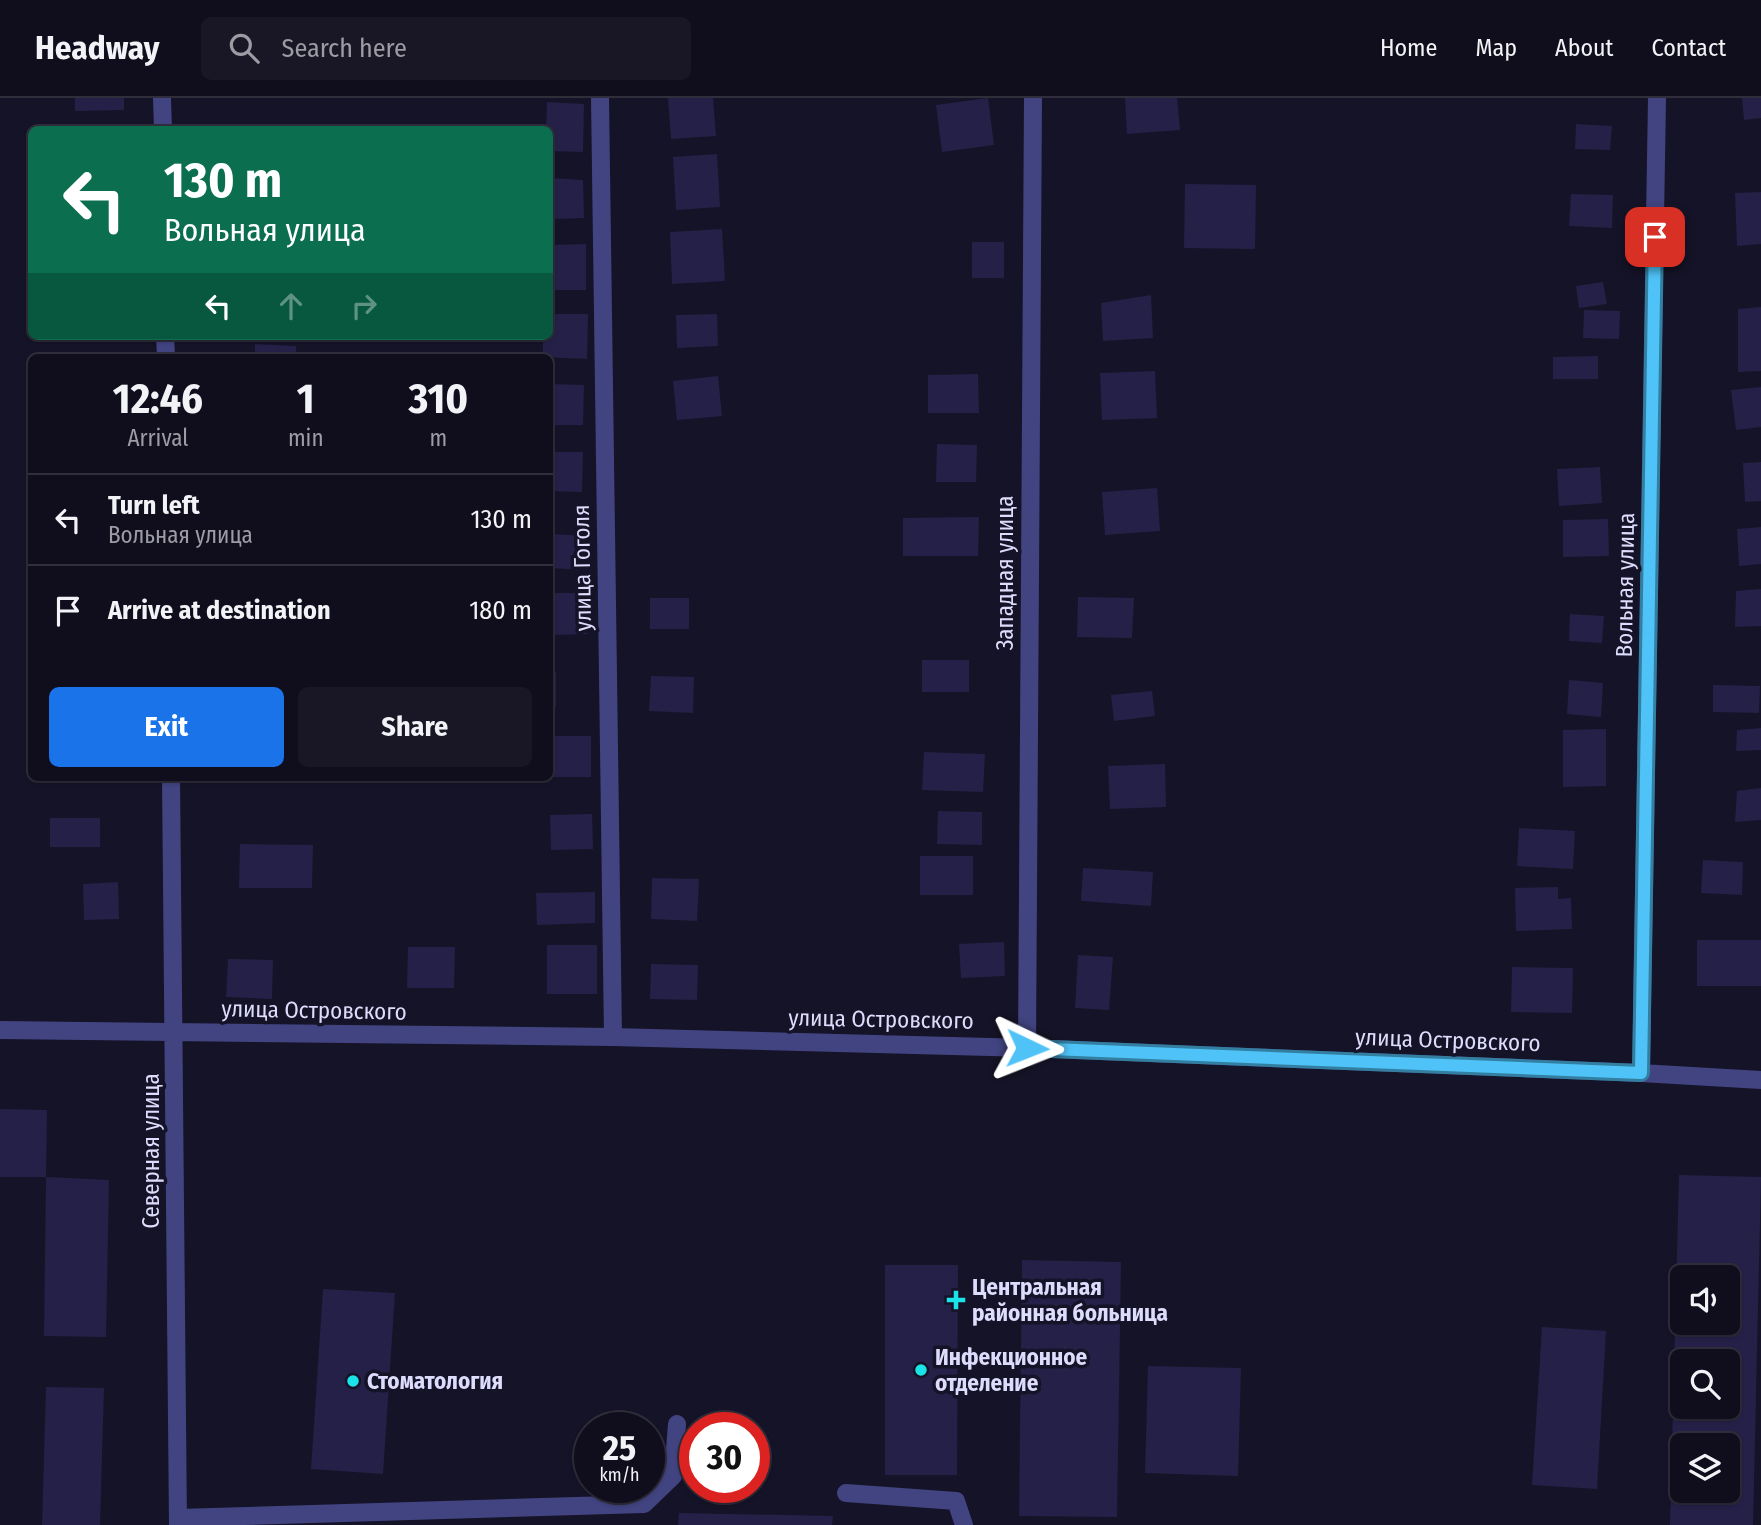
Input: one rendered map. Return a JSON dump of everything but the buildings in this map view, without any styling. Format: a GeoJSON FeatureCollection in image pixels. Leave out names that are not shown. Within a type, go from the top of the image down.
{"type":"FeatureCollection","features":[{"type":"Feature","properties":{"kind":"street"},"geometry":{"type":"LineString","coordinates":[[162,98],[163,126]]}},
{"type":"Feature","properties":{"kind":"street","name":"улица Гоголя"},"geometry":{"type":"LineString","coordinates":[[600,98],[613,1037]]}},
{"type":"Feature","properties":{"kind":"street","name":"Западная улица"},"geometry":{"type":"LineString","coordinates":[[1027,1048],[1033,98]]}},
{"type":"Feature","properties":{"kind":"street","name":"Вольная улица"},"geometry":{"type":"LineString","coordinates":[[1641,1073],[1657,98]]}},
{"type":"Feature","properties":{"kind":"street","name":"Северная улица"},"geometry":{"type":"LineString","coordinates":[[172,781],[178,1522]]}},
{"type":"Feature","properties":{"kind":"street","name":"улица Островского"},"geometry":{"type":"LineString","coordinates":[[0,1030],[613,1037],[1027,1048],[1761,1080]]}},
{"type":"Feature","properties":{"kind":"street"},"geometry":{"type":"LineString","coordinates":[[178,1522],[644,1504],[673,1476],[677,1424]]}},
{"type":"Feature","properties":{"kind":"street"},"geometry":{"type":"LineString","coordinates":[[846,1493],[956,1501],[964,1525]]}},
{"type":"Feature","properties":{"kind":"place","name":"Центральная районная больница"},"geometry":{"type":"Point","coordinates":[956,1300]}},
{"type":"Feature","properties":{"kind":"place","name":"Инфекционное отделение"},"geometry":{"type":"Point","coordinates":[921,1370]}},
{"type":"Feature","properties":{"kind":"place","name":"Стоматология"},"geometry":{"type":"Point","coordinates":[353,1381]}},
{"type":"Feature","properties":{"kind":"route"},"geometry":{"type":"LineString","coordinates":[[1027,1048],[1641,1073],[1655,237]]}}]}
